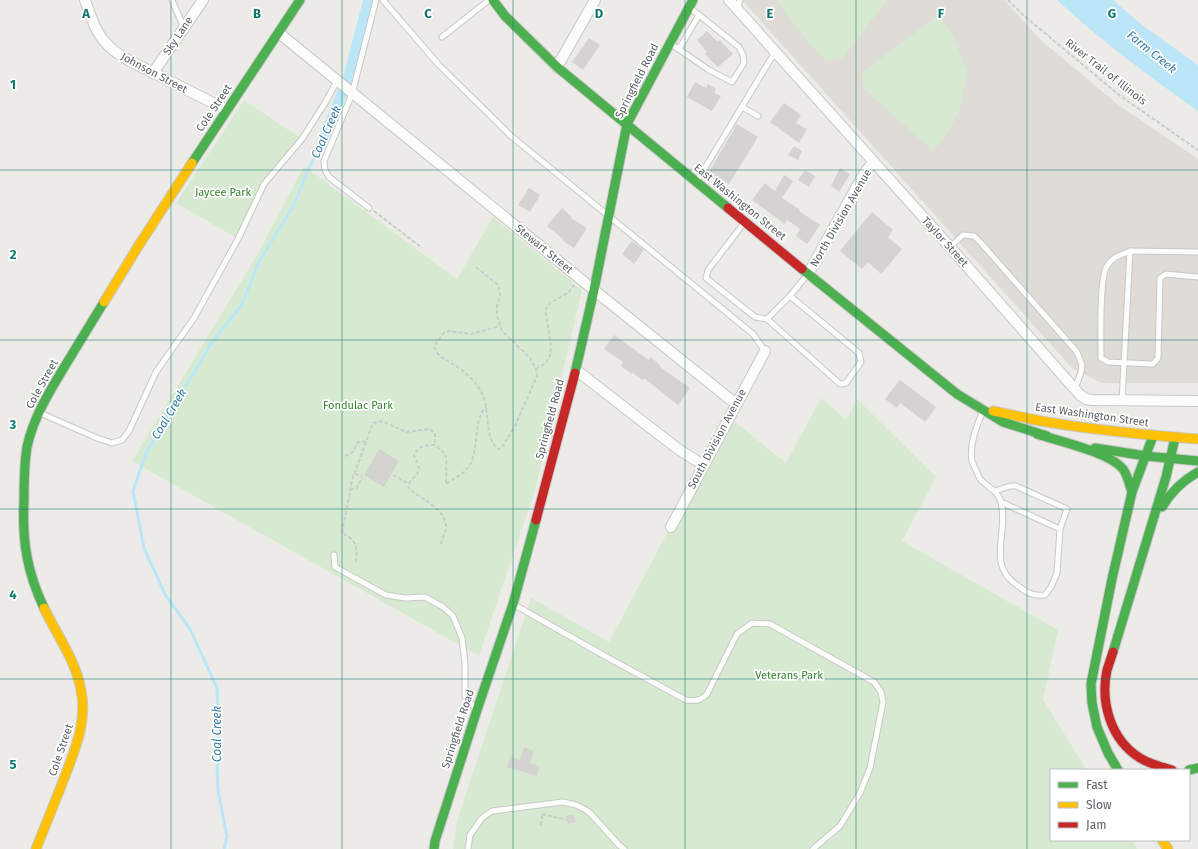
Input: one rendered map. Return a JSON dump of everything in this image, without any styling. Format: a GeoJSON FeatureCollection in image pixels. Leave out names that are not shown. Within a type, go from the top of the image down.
{"type":"FeatureCollection","features":[{"type":"Feature","properties":{"kind":"main road","name":"Cole Street"},"geometry":{"type":"LineString","coordinates":[[36,849],[75,750],[82,725],[83,705],[79,680],[38,596],[32,582],[28,566],[24,543],[24,473],[31,432],[61,372],[118,276],[300,0]]}},
{"type":"Feature","properties":{"kind":"main road","name":"East Washington Street"},"geometry":{"type":"LineString","coordinates":[[494,0],[506,16],[557,67],[808,274],[957,394],[1003,422],[1037,434],[1097,448],[1146,456],[1198,461]]}},
{"type":"Feature","properties":{"kind":"main road","name":"Springfield Road"},"geometry":{"type":"LineString","coordinates":[[434,849],[435,841],[477,710],[513,604],[576,370],[594,290],[627,124],[691,4]]}},
{"type":"Feature","properties":{"kind":"main road","name":"East Washington Street"},"geometry":{"type":"LineString","coordinates":[[983,409],[1092,428],[1153,436],[1198,439]]}},
{"type":"Feature","properties":{"kind":"main road"},"geometry":{"type":"LineString","coordinates":[[1037,434],[1112,460],[1122,467],[1132,492]]}},
{"type":"Feature","properties":{"kind":"main road"},"geometry":{"type":"LineString","coordinates":[[1117,769],[1100,738],[1092,703],[1091,684],[1110,587],[1132,492],[1153,436]]}},
{"type":"Feature","properties":{"kind":"main road"},"geometry":{"type":"LineString","coordinates":[[1168,769],[1152,765],[1144,761],[1133,754],[1122,741],[1112,727],[1107,714],[1104,690],[1108,671],[1166,477],[1175,438]]}},
{"type":"Feature","properties":{"kind":"main road"},"geometry":{"type":"LineString","coordinates":[[1146,546],[1158,516],[1167,499],[1183,481],[1198,472]]}},
{"type":"Feature","properties":{"kind":"street","name":"Johnson Street"},"geometry":{"type":"LineString","coordinates":[[85,0],[100,36],[108,46],[130,61],[227,110]]}},
{"type":"Feature","properties":{"kind":"street","name":"Sky Lane"},"geometry":{"type":"LineString","coordinates":[[153,73],[203,0]]}},
{"type":"Feature","properties":{"kind":"street","name":"Taylor Street"},"geometry":{"type":"LineString","coordinates":[[729,0],[739,4],[775,52],[950,247],[1075,390],[1086,399],[1092,400],[1198,401]]}},
{"type":"Feature","properties":{"kind":"street"},"geometry":{"type":"LineString","coordinates":[[557,67],[591,2]]}},
{"type":"Feature","properties":{"kind":"street"},"geometry":{"type":"LineString","coordinates":[[279,33],[337,81]]}},
{"type":"Feature","properties":{"kind":"street","name":"Stewart Street"},"geometry":{"type":"LineString","coordinates":[[337,81],[736,404]]}},
{"type":"Feature","properties":{"kind":"street","name":"North Division Avenue"},"geometry":{"type":"LineString","coordinates":[[808,274],[864,174],[874,162]]}},
{"type":"Feature","properties":{"kind":"street","name":"South Division Avenue"},"geometry":{"type":"LineString","coordinates":[[671,527],[765,351]]}},
{"type":"Feature","properties":{"kind":"street"},"geometry":{"type":"LineString","coordinates":[[576,370],[678,449],[703,465]]}},
{"type":"Feature","properties":{"kind":"lane"},"geometry":{"type":"LineString","coordinates":[[172,0],[184,28]]}},
{"type":"Feature","properties":{"kind":"lane"},"geometry":{"type":"LineString","coordinates":[[370,208],[328,177],[325,170],[324,161],[352,94],[376,0]]}},
{"type":"Feature","properties":{"kind":"lane"},"geometry":{"type":"LineString","coordinates":[[383,0],[438,64],[511,136],[753,334],[765,351]]}},
{"type":"Feature","properties":{"kind":"lane"},"geometry":{"type":"LineString","coordinates":[[442,37],[489,0]]}},
{"type":"Feature","properties":{"kind":"lane"},"geometry":{"type":"LineString","coordinates":[[670,44],[709,70],[732,82],[744,63],[744,55],[739,47],[699,15],[691,4]]}},
{"type":"Feature","properties":{"kind":"lane"},"geometry":{"type":"LineString","coordinates":[[679,49],[699,15]]}},
{"type":"Feature","properties":{"kind":"lane"},"geometry":{"type":"LineString","coordinates":[[696,182],[775,52]]}},
{"type":"Feature","properties":{"kind":"lane"},"geometry":{"type":"LineString","coordinates":[[40,412],[97,438],[112,443],[122,440],[129,431],[156,372],[194,318],[238,239],[264,184],[302,139],[337,81]]}},
{"type":"Feature","properties":{"kind":"lane"},"geometry":{"type":"LineString","coordinates":[[742,107],[758,116]]}},
{"type":"Feature","properties":{"kind":"lane"},"geometry":{"type":"LineString","coordinates":[[745,222],[708,270],[706,278],[755,317],[767,319],[840,384],[846,383],[861,362],[859,354],[790,296]]}},
{"type":"Feature","properties":{"kind":"lane"},"geometry":{"type":"LineString","coordinates":[[950,247],[963,235],[974,236],[1077,352],[1082,365],[1075,390]]}},
{"type":"Feature","properties":{"kind":"lane"},"geometry":{"type":"LineString","coordinates":[[1122,401],[1130,251]]}},
{"type":"Feature","properties":{"kind":"lane"},"geometry":{"type":"LineString","coordinates":[[1198,252],[1130,251],[1115,257],[1106,266],[1102,282],[1101,358],[1108,362],[1153,364],[1158,358],[1160,278],[1166,274],[1198,277]]}},
{"type":"Feature","properties":{"kind":"lane"},"geometry":{"type":"LineString","coordinates":[[767,319],[790,296],[808,274]]}},
{"type":"Feature","properties":{"kind":"lane"},"geometry":{"type":"LineString","coordinates":[[983,409],[976,426],[972,446],[972,462],[980,479],[995,491],[1001,502],[1003,515],[1000,562],[1004,572],[1012,582],[1035,596],[1045,595],[1051,587],[1057,573],[1060,529],[1067,509],[1016,486],[1010,486],[995,491]]}},
{"type":"Feature","properties":{"kind":"lane"},"geometry":{"type":"LineString","coordinates":[[1001,502],[1060,529]]}},
{"type":"Feature","properties":{"kind":"lane"},"geometry":{"type":"LineString","coordinates":[[334,555],[335,567],[386,595],[404,598],[425,597],[443,607],[453,616],[462,638],[465,663],[465,696],[477,710]]}},
{"type":"Feature","properties":{"kind":"lane"},"geometry":{"type":"LineString","coordinates":[[513,604],[603,656],[686,700],[695,701],[702,698],[706,694],[737,634],[752,623],[770,624],[874,682],[881,692],[883,702],[870,768],[860,793],[840,826],[813,849]]}},
{"type":"Feature","properties":{"kind":"lane"},"geometry":{"type":"LineString","coordinates":[[468,849],[470,835],[482,818],[492,811],[563,802],[576,805],[586,810],[624,849]]}},
{"type":"Feature","properties":{"kind":"path","name":"River Trail of Illinois"},"geometry":{"type":"LineString","coordinates":[[1008,0],[1022,14],[1119,95],[1198,150]]}},
{"type":"Feature","properties":{"kind":"path"},"geometry":{"type":"LineString","coordinates":[[370,208],[422,248]]}},
{"type":"Feature","properties":{"kind":"path"},"geometry":{"type":"LineString","coordinates":[[476,267],[499,287],[500,295],[497,307],[497,316],[502,331],[530,358],[536,369],[537,376],[515,426],[501,449],[498,449],[495,447],[491,438],[484,396],[474,382],[460,368],[440,357],[436,353],[434,346],[444,333],[449,331],[471,334],[500,326]]}},
{"type":"Feature","properties":{"kind":"path"},"geometry":{"type":"LineString","coordinates":[[536,369],[546,363],[550,356],[551,346],[546,309],[550,303],[568,293],[575,282]]}},
{"type":"Feature","properties":{"kind":"path"},"geometry":{"type":"LineString","coordinates":[[441,544],[446,528],[442,515],[426,500],[409,490],[409,484],[420,468],[414,456],[416,451],[421,446],[435,445],[445,453],[446,484],[467,470],[471,463],[480,418],[483,409],[486,407]]}},
{"type":"Feature","properties":{"kind":"path"},"geometry":{"type":"LineString","coordinates":[[356,562],[357,553],[355,542],[342,533],[350,489],[373,422],[382,421],[406,432],[430,429],[435,434],[435,445]]}},
{"type":"Feature","properties":{"kind":"path"},"geometry":{"type":"LineString","coordinates":[[345,456],[355,450],[358,442],[366,442]]}},
{"type":"Feature","properties":{"kind":"path"},"geometry":{"type":"LineString","coordinates":[[350,489],[356,489],[362,477],[355,474]]}},
{"type":"Feature","properties":{"kind":"path"},"geometry":{"type":"LineString","coordinates":[[393,475],[409,484]]}},
{"type":"Feature","properties":{"kind":"path"},"geometry":{"type":"LineString","coordinates":[[540,804],[542,814],[541,825]]}},
{"type":"Feature","properties":{"kind":"path"},"geometry":{"type":"LineString","coordinates":[[542,814],[567,820]]}},
{"type":"Feature","properties":{"kind":"shaded area"},"geometry":{"type":"Polygon","coordinates":[[[742,0],[1004,0],[1042,41],[1117,104],[1198,159],[1198,383],[1102,383],[1072,368],[742,0]]]}},
{"type":"Feature","properties":{"kind":"green space"},"geometry":{"type":"Polygon","coordinates":[[[776,0],[887,0],[842,59],[826,60],[803,36],[776,0]]]}},
{"type":"Feature","properties":{"kind":"green space"},"geometry":{"type":"Polygon","coordinates":[[[938,15],[954,37],[967,73],[960,110],[946,135],[933,151],[863,88],[862,73],[938,15]]]}},
{"type":"Feature","properties":{"kind":"green space","name":"Jaycee Park"},"geometry":{"type":"Polygon","coordinates":[[[244,100],[302,139],[264,184],[238,239],[176,203],[244,100]]]}},
{"type":"Feature","properties":{"kind":"green space","name":"Fondulac Park"},"geometry":{"type":"Polygon","coordinates":[[[304,166],[457,279],[493,217],[582,290],[536,487],[479,656],[132,461],[259,252],[304,166]]]}},
{"type":"Feature","properties":{"kind":"green space","name":"Veterans Park"},"geometry":{"type":"Polygon","coordinates":[[[821,398],[846,420],[857,399],[936,477],[902,541],[1058,630],[1043,700],[1086,769],[1050,769],[1050,841],[1132,841],[1137,849],[453,849],[457,821],[531,598],[609,642],[729,417],[786,463],[821,398]]]}},
{"type":"Feature","properties":{"kind":"water"},"geometry":{"type":"Polygon","coordinates":[[[363,0],[374,0],[352,80],[324,150],[316,145],[344,74],[363,0]]]}},
{"type":"Feature","properties":{"kind":"water","name":"Farm Creek"},"geometry":{"type":"Polygon","coordinates":[[[1057,0],[1113,0],[1142,25],[1198,65],[1198,111],[1108,44],[1057,0]]]}},
{"type":"Feature","properties":{"kind":"building"},"geometry":{"type":"Polygon","coordinates":[[[707,31],[718,42],[720,40],[733,54],[718,67],[705,54],[707,52],[697,40],[707,31]]]}},
{"type":"Feature","properties":{"kind":"building"},"geometry":{"type":"Polygon","coordinates":[[[589,38],[600,45],[583,70],[572,62],[589,38]]]}},
{"type":"Feature","properties":{"kind":"building"},"geometry":{"type":"Polygon","coordinates":[[[695,82],[706,88],[708,84],[716,89],[714,93],[721,96],[712,111],[687,97],[695,82]]]}},
{"type":"Feature","properties":{"kind":"building"},"geometry":{"type":"Polygon","coordinates":[[[784,103],[801,115],[796,123],[807,129],[799,143],[770,122],[784,103]]]}},
{"type":"Feature","properties":{"kind":"building"},"geometry":{"type":"Polygon","coordinates":[[[737,124],[758,137],[729,184],[709,172],[737,124]]]}},
{"type":"Feature","properties":{"kind":"building"},"geometry":{"type":"Polygon","coordinates":[[[794,146],[802,151],[798,160],[788,155],[794,146]]]}},
{"type":"Feature","properties":{"kind":"building"},"geometry":{"type":"Polygon","coordinates":[[[840,168],[850,174],[839,192],[831,186],[840,168]]]}},
{"type":"Feature","properties":{"kind":"building"},"geometry":{"type":"Polygon","coordinates":[[[805,170],[815,176],[809,187],[798,180],[805,170]]]}},
{"type":"Feature","properties":{"kind":"building"},"geometry":{"type":"Polygon","coordinates":[[[784,175],[793,181],[782,198],[820,225],[807,244],[796,236],[800,229],[787,220],[785,224],[752,200],[765,183],[775,191],[784,175]]]}},
{"type":"Feature","properties":{"kind":"building"},"geometry":{"type":"Polygon","coordinates":[[[529,188],[540,195],[530,212],[518,205],[529,188]]]}},
{"type":"Feature","properties":{"kind":"building"},"geometry":{"type":"Polygon","coordinates":[[[562,208],[572,217],[571,218],[587,228],[574,248],[562,240],[563,239],[547,226],[562,208]]]}},
{"type":"Feature","properties":{"kind":"building"},"geometry":{"type":"Polygon","coordinates":[[[872,212],[893,230],[888,237],[902,249],[881,274],[868,262],[862,269],[840,251],[872,212]]]}},
{"type":"Feature","properties":{"kind":"building"},"geometry":{"type":"Polygon","coordinates":[[[632,241],[644,250],[634,264],[622,254],[632,241]]]}},
{"type":"Feature","properties":{"kind":"building"},"geometry":{"type":"Polygon","coordinates":[[[614,335],[649,360],[651,357],[661,366],[660,367],[690,388],[678,405],[644,378],[642,380],[621,366],[623,362],[604,349],[614,335]]]}},
{"type":"Feature","properties":{"kind":"building"},"geometry":{"type":"Polygon","coordinates":[[[900,380],[936,407],[925,422],[900,403],[897,408],[885,399],[900,380]]]}},
{"type":"Feature","properties":{"kind":"building"},"geometry":{"type":"Polygon","coordinates":[[[379,449],[399,461],[384,487],[364,475],[379,449]]]}},
{"type":"Feature","properties":{"kind":"building"},"geometry":{"type":"Polygon","coordinates":[[[524,747],[534,751],[530,763],[540,766],[537,776],[507,767],[510,756],[520,760],[524,747]]]}},
{"type":"Feature","properties":{"kind":"building"},"geometry":{"type":"Polygon","coordinates":[[[573,814],[576,822],[568,824],[565,816],[573,814]]]}},
{"type":"Feature","properties":{"kind":"waterway","name":"Coal Creek"},"geometry":{"type":"LineString","coordinates":[[224,849],[227,837],[218,790],[217,767],[219,752],[217,688],[190,629],[166,596],[144,548],[133,491],[146,453],[211,344],[241,306],[260,260],[294,205],[307,172],[321,145]]}},
{"type":"Feature","properties":{"kind":"traffic: fast"},"geometry":{"type":"LineString","coordinates":[[192,163],[300,0]]}},
{"type":"Feature","properties":{"kind":"traffic: fast"},"geometry":{"type":"LineString","coordinates":[[493,0],[505,16],[557,67],[728,208]]}},
{"type":"Feature","properties":{"kind":"traffic: fast"},"geometry":{"type":"LineString","coordinates":[[575,373],[594,290],[627,124],[693,0]]}},
{"type":"Feature","properties":{"kind":"traffic: fast"},"geometry":{"type":"LineString","coordinates":[[802,269],[957,394],[1003,422],[1047,436]]}},
{"type":"Feature","properties":{"kind":"traffic: fast"},"geometry":{"type":"LineString","coordinates":[[44,608],[33,582],[25,543],[24,481],[27,447],[34,423],[45,400],[104,302]]}},
{"type":"Feature","properties":{"kind":"traffic: fast"},"geometry":{"type":"LineString","coordinates":[[1037,434],[1107,457],[1123,469],[1132,492]]}},
{"type":"Feature","properties":{"kind":"traffic: fast"},"geometry":{"type":"LineString","coordinates":[[1117,769],[1108,753],[1097,727],[1092,703],[1091,684],[1112,579],[1132,492],[1153,436]]}},
{"type":"Feature","properties":{"kind":"traffic: fast"},"geometry":{"type":"LineString","coordinates":[[1113,652],[1166,477],[1175,438]]}},
{"type":"Feature","properties":{"kind":"traffic: fast"},"geometry":{"type":"LineString","coordinates":[[1095,448],[1146,456],[1198,461]]}},
{"type":"Feature","properties":{"kind":"traffic: fast"},"geometry":{"type":"LineString","coordinates":[[1162,507],[1177,487],[1198,472]]}},
{"type":"Feature","properties":{"kind":"traffic: fast"},"geometry":{"type":"LineString","coordinates":[[434,849],[435,841],[477,710],[513,604],[536,520]]}},
{"type":"Feature","properties":{"kind":"traffic: fast"},"geometry":{"type":"LineString","coordinates":[[1190,770],[1198,768]]}},
{"type":"Feature","properties":{"kind":"traffic: slow"},"geometry":{"type":"LineString","coordinates":[[104,302],[192,163]]}},
{"type":"Feature","properties":{"kind":"traffic: slow"},"geometry":{"type":"LineString","coordinates":[[993,411],[1080,427],[1198,439]]}},
{"type":"Feature","properties":{"kind":"traffic: slow"},"geometry":{"type":"LineString","coordinates":[[36,849],[75,750],[83,715],[83,703],[79,679],[71,658],[44,608]]}},
{"type":"Feature","properties":{"kind":"traffic: slow"},"geometry":{"type":"LineString","coordinates":[[1163,841],[1168,849]]}},
{"type":"Feature","properties":{"kind":"traffic: jam"},"geometry":{"type":"LineString","coordinates":[[728,208],[802,269]]}},
{"type":"Feature","properties":{"kind":"traffic: jam"},"geometry":{"type":"LineString","coordinates":[[536,520],[575,373]]}},
{"type":"Feature","properties":{"kind":"traffic: jam"},"geometry":{"type":"LineString","coordinates":[[1113,652],[1107,670],[1105,695],[1110,720],[1115,731],[1130,750],[1140,758],[1152,764],[1169,769]]}}]}
